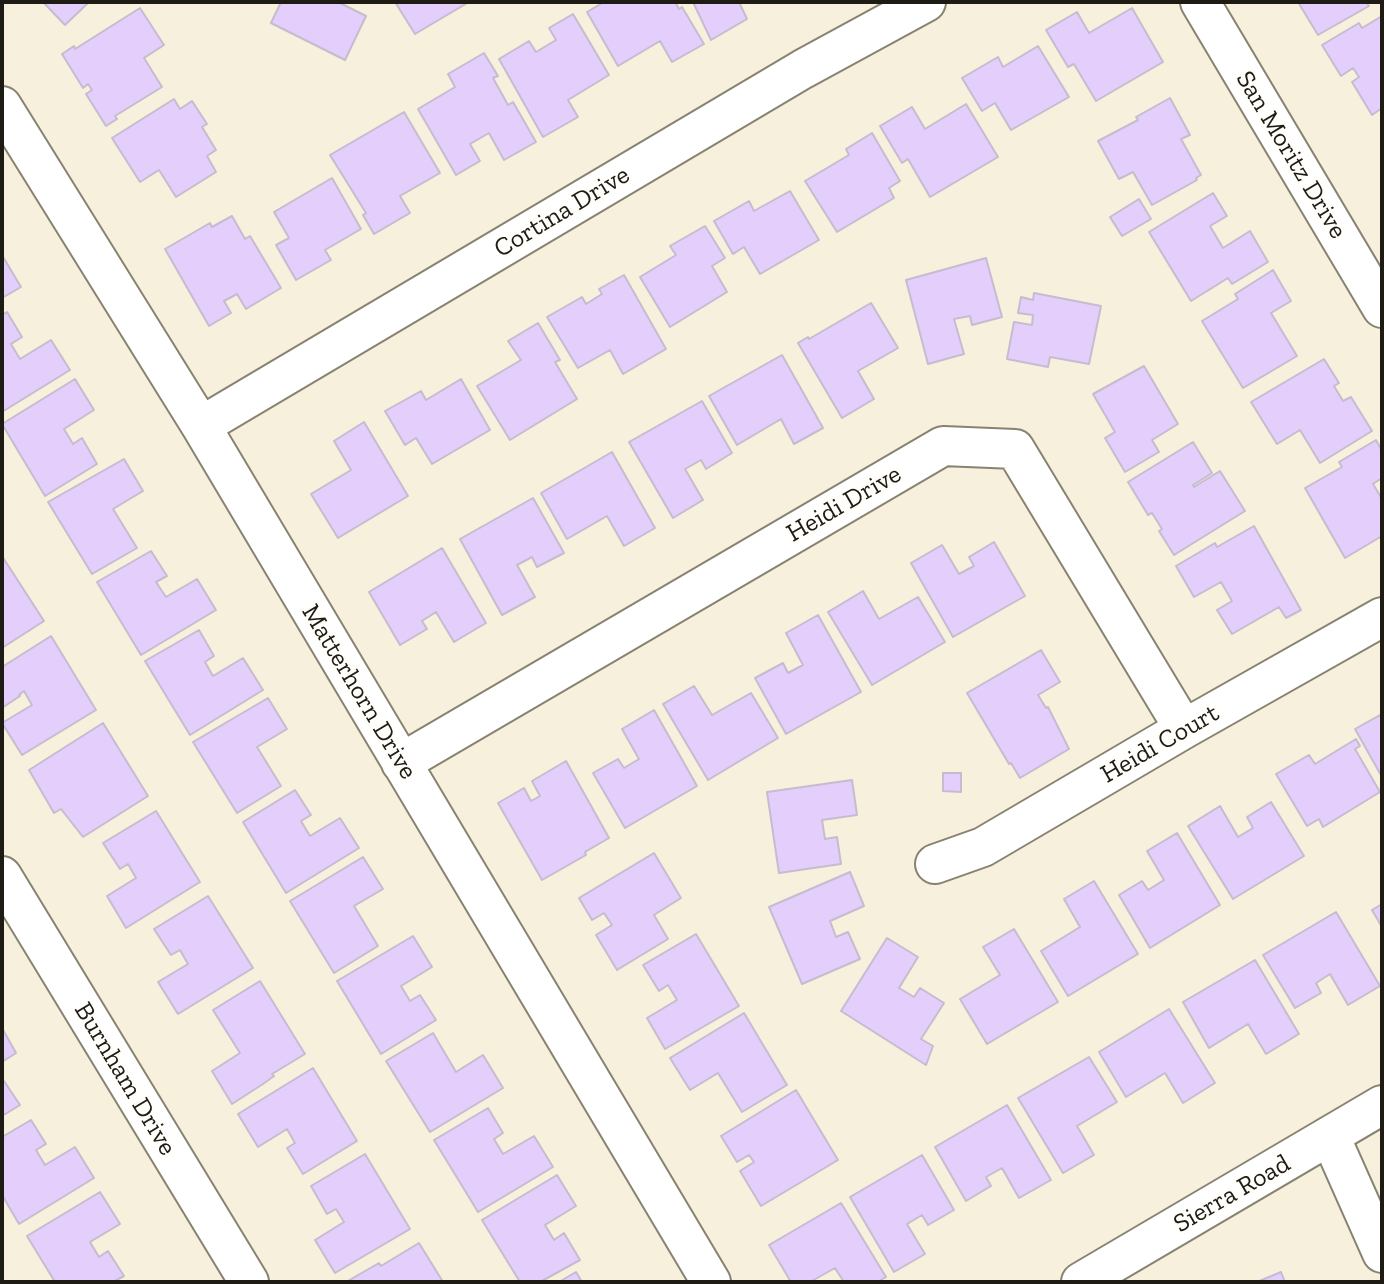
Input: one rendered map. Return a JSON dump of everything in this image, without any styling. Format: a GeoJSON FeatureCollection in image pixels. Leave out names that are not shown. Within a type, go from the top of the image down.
{"type":"FeatureCollection","features":[{"type":"Feature","properties":{"kind":"street","name":"Cortina Drive"},"geometry":{"type":"LineString","coordinates":[[201,426],[803,69],[926,2]]}},
{"type":"Feature","properties":{"kind":"street","name":"San Moritz Drive"},"geometry":{"type":"LineString","coordinates":[[1200,2],[1382,308]]}},
{"type":"Feature","properties":{"kind":"street","name":"Matterhorn Drive"},"geometry":{"type":"LineString","coordinates":[[2,106],[201,426],[711,1282]]}},
{"type":"Feature","properties":{"kind":"street","name":"Heidi Drive"},"geometry":{"type":"LineString","coordinates":[[401,763],[943,446],[1015,449],[1184,729]]}},
{"type":"Feature","properties":{"kind":"street","name":"Heidi Court"},"geometry":{"type":"LineString","coordinates":[[935,864],[983,847],[1382,617]]}},
{"type":"Feature","properties":{"kind":"street","name":"Burnham Drive"},"geometry":{"type":"LineString","coordinates":[[2,876],[243,1280]]}},
{"type":"Feature","properties":{"kind":"street","name":"Sierra Road"},"geometry":{"type":"LineString","coordinates":[[1081,1282],[1382,1105]]}},
{"type":"Feature","properties":{"kind":"street"},"geometry":{"type":"LineString","coordinates":[[1330,1136],[1382,1253]]}},
{"type":"Feature","properties":{"kind":"building"},"geometry":{"type":"Polygon","coordinates":[[[43,2],[89,2],[65,25],[43,2]]]}},
{"type":"Feature","properties":{"kind":"building"},"geometry":{"type":"Polygon","coordinates":[[[281,2],[338,2],[366,16],[345,60],[271,23],[281,2]]]}},
{"type":"Feature","properties":{"kind":"building"},"geometry":{"type":"Polygon","coordinates":[[[395,2],[469,2],[415,34],[395,2]]]}},
{"type":"Feature","properties":{"kind":"building"},"geometry":{"type":"Polygon","coordinates":[[[604,2],[675,2],[679,9],[682,7],[704,44],[672,62],[660,41],[618,66],[587,12],[604,2]]]}},
{"type":"Feature","properties":{"kind":"building"},"geometry":{"type":"Polygon","coordinates":[[[693,2],[739,2],[747,19],[711,40],[693,2]]]}},
{"type":"Feature","properties":{"kind":"building"},"geometry":{"type":"Polygon","coordinates":[[[1298,2],[1366,2],[1369,6],[1318,35],[1298,2]]]}},
{"type":"Feature","properties":{"kind":"building"},"geometry":{"type":"Polygon","coordinates":[[[140,8],[164,45],[144,58],[162,87],[115,116],[117,119],[106,126],[86,94],[92,90],[88,84],[83,88],[62,54],[74,46],[75,49],[140,8]]]}},
{"type":"Feature","properties":{"kind":"building"},"geometry":{"type":"Polygon","coordinates":[[[1132,8],[1163,62],[1096,101],[1074,64],[1068,67],[1046,30],[1077,12],[1089,33],[1132,8]]]}},
{"type":"Feature","properties":{"kind":"building"},"geometry":{"type":"Polygon","coordinates":[[[573,14],[609,75],[568,100],[578,117],[543,137],[499,59],[529,41],[536,52],[556,40],[549,28],[573,14]]]}},
{"type":"Feature","properties":{"kind":"building"},"geometry":{"type":"Polygon","coordinates":[[[1382,16],[1382,108],[1372,115],[1352,82],[1359,77],[1353,68],[1341,76],[1322,45],[1359,23],[1362,28],[1382,16]]]}},
{"type":"Feature","properties":{"kind":"building"},"geometry":{"type":"Polygon","coordinates":[[[1038,46],[1069,97],[1011,130],[995,103],[982,111],[962,78],[998,57],[1003,67],[1038,46]]]}},
{"type":"Feature","properties":{"kind":"building"},"geometry":{"type":"Polygon","coordinates":[[[484,53],[498,76],[493,78],[508,105],[513,102],[536,142],[504,160],[489,133],[470,144],[480,161],[456,175],[418,109],[455,87],[448,74],[484,53]]]}},
{"type":"Feature","properties":{"kind":"building"},"geometry":{"type":"Polygon","coordinates":[[[1170,98],[1190,135],[1181,139],[1201,175],[1197,180],[1152,205],[1133,172],[1119,179],[1098,141],[1138,120],[1136,117],[1170,98]]]}},
{"type":"Feature","properties":{"kind":"building"},"geometry":{"type":"Polygon","coordinates":[[[174,99],[180,109],[192,101],[207,124],[202,127],[216,150],[207,156],[216,172],[176,197],[159,170],[140,182],[112,138],[174,99]]]}},
{"type":"Feature","properties":{"kind":"building"},"geometry":{"type":"Polygon","coordinates":[[[966,104],[998,157],[930,197],[908,159],[902,163],[880,126],[912,107],[925,129],[966,104]]]}},
{"type":"Feature","properties":{"kind":"building"},"geometry":{"type":"Polygon","coordinates":[[[404,112],[440,173],[400,196],[410,213],[374,234],[363,215],[366,213],[330,155],[404,112]]]}},
{"type":"Feature","properties":{"kind":"building"},"geometry":{"type":"Polygon","coordinates":[[[872,133],[900,181],[889,188],[894,198],[837,232],[805,181],[849,155],[846,149],[872,133]]]}},
{"type":"Feature","properties":{"kind":"building"},"geometry":{"type":"Polygon","coordinates":[[[332,178],[361,229],[325,250],[331,260],[296,280],[276,245],[289,238],[274,212],[332,178]]]}},
{"type":"Feature","properties":{"kind":"building"},"geometry":{"type":"Polygon","coordinates":[[[790,191],[819,240],[760,274],[744,247],[733,254],[714,221],[749,201],[754,211],[790,191]]]}},
{"type":"Feature","properties":{"kind":"building"},"geometry":{"type":"Polygon","coordinates":[[[1213,193],[1227,216],[1210,226],[1223,248],[1250,231],[1268,262],[1232,284],[1228,278],[1191,301],[1149,232],[1213,193]]]}},
{"type":"Feature","properties":{"kind":"building"},"geometry":{"type":"Polygon","coordinates":[[[1139,199],[1151,219],[1122,236],[1110,217],[1139,199]]]}},
{"type":"Feature","properties":{"kind":"building"},"geometry":{"type":"Polygon","coordinates":[[[232,216],[245,239],[250,236],[281,288],[246,309],[237,294],[224,301],[231,313],[209,326],[165,249],[210,223],[212,227],[232,216]]]}},
{"type":"Feature","properties":{"kind":"building"},"geometry":{"type":"Polygon","coordinates":[[[705,226],[725,258],[712,266],[727,292],[670,327],[640,277],[676,255],[670,246],[705,226]]]}},
{"type":"Feature","properties":{"kind":"building"},"geometry":{"type":"Polygon","coordinates":[[[2,255],[21,287],[2,298],[2,255]]]}},
{"type":"Feature","properties":{"kind":"building"},"geometry":{"type":"Polygon","coordinates":[[[986,258],[1002,317],[972,325],[970,316],[954,319],[964,354],[928,364],[906,280],[986,258]]]}},
{"type":"Feature","properties":{"kind":"building"},"geometry":{"type":"Polygon","coordinates":[[[1273,270],[1291,301],[1271,313],[1297,356],[1243,388],[1202,321],[1238,299],[1235,294],[1273,270]]]}},
{"type":"Feature","properties":{"kind":"building"},"geometry":{"type":"Polygon","coordinates":[[[624,275],[666,349],[623,374],[610,350],[578,368],[547,317],[582,297],[586,304],[602,294],[599,289],[624,275]]]}},
{"type":"Feature","properties":{"kind":"building"},"geometry":{"type":"Polygon","coordinates":[[[1034,293],[1101,306],[1089,364],[1050,357],[1048,367],[1007,359],[1014,322],[1032,325],[1033,315],[1018,313],[1021,297],[1033,300],[1034,293]]]}},
{"type":"Feature","properties":{"kind":"building"},"geometry":{"type":"Polygon","coordinates":[[[871,303],[898,348],[858,371],[874,399],[842,418],[798,343],[871,303]]]}},
{"type":"Feature","properties":{"kind":"building"},"geometry":{"type":"Polygon","coordinates":[[[7,312],[22,337],[11,344],[20,359],[51,340],[70,370],[2,412],[2,315],[7,312]]]}},
{"type":"Feature","properties":{"kind":"building"},"geometry":{"type":"Polygon","coordinates":[[[538,323],[560,360],[555,362],[577,399],[510,440],[477,386],[521,360],[508,341],[538,323]]]}},
{"type":"Feature","properties":{"kind":"building"},"geometry":{"type":"Polygon","coordinates":[[[782,355],[823,428],[794,444],[781,419],[737,445],[709,396],[782,355]]]}},
{"type":"Feature","properties":{"kind":"building"},"geometry":{"type":"Polygon","coordinates":[[[1324,359],[1339,383],[1334,386],[1343,401],[1351,397],[1372,431],[1320,463],[1300,430],[1277,444],[1251,402],[1324,359]]]}},
{"type":"Feature","properties":{"kind":"building"},"geometry":{"type":"Polygon","coordinates":[[[1144,366],[1178,424],[1152,440],[1159,452],[1125,472],[1105,438],[1115,432],[1093,394],[1144,366]]]}},
{"type":"Feature","properties":{"kind":"building"},"geometry":{"type":"Polygon","coordinates":[[[75,379],[94,410],[64,429],[73,444],[82,438],[97,464],[45,496],[2,424],[75,379]]]}},
{"type":"Feature","properties":{"kind":"building"},"geometry":{"type":"Polygon","coordinates":[[[461,379],[490,430],[432,464],[416,438],[405,445],[385,411],[421,391],[426,400],[461,379]]]}},
{"type":"Feature","properties":{"kind":"building"},"geometry":{"type":"Polygon","coordinates":[[[702,401],[732,453],[706,469],[701,460],[685,469],[703,500],[673,518],[629,442],[702,401]]]}},
{"type":"Feature","properties":{"kind":"building"},"geometry":{"type":"Polygon","coordinates":[[[364,422],[408,496],[338,538],[311,494],[351,470],[334,441],[364,422]]]}},
{"type":"Feature","properties":{"kind":"building"},"geometry":{"type":"Polygon","coordinates":[[[1376,440],[1382,451],[1382,478],[1373,484],[1382,499],[1382,536],[1345,558],[1305,488],[1342,467],[1339,462],[1376,440]]]}},
{"type":"Feature","properties":{"kind":"building"},"geometry":{"type":"Polygon","coordinates":[[[1193,442],[1212,473],[1193,485],[1194,487],[1220,471],[1245,511],[1174,555],[1159,531],[1162,529],[1152,513],[1148,515],[1128,482],[1193,442]]]}},
{"type":"Feature","properties":{"kind":"building"},"geometry":{"type":"Polygon","coordinates":[[[612,452],[655,528],[624,546],[607,516],[567,539],[541,493],[612,452]]]}},
{"type":"Feature","properties":{"kind":"building"},"geometry":{"type":"Polygon","coordinates":[[[124,459],[143,491],[113,509],[137,548],[92,574],[48,502],[124,459]]]}},
{"type":"Feature","properties":{"kind":"building"},"geometry":{"type":"Polygon","coordinates":[[[533,498],[564,553],[537,567],[532,557],[517,565],[535,597],[502,615],[460,539],[533,498]]]}},
{"type":"Feature","properties":{"kind":"building"},"geometry":{"type":"Polygon","coordinates":[[[1254,526],[1301,610],[1286,618],[1279,607],[1232,634],[1217,610],[1232,601],[1221,582],[1194,597],[1176,566],[1215,543],[1217,547],[1254,526]]]}},
{"type":"Feature","properties":{"kind":"building"},"geometry":{"type":"Polygon","coordinates":[[[994,542],[1025,596],[953,637],[911,563],[942,545],[959,574],[974,566],[969,557],[994,542]]]}},
{"type":"Feature","properties":{"kind":"building"},"geometry":{"type":"Polygon","coordinates":[[[442,548],[486,623],[454,642],[436,612],[422,621],[427,629],[400,645],[369,592],[442,548]]]}},
{"type":"Feature","properties":{"kind":"building"},"geometry":{"type":"Polygon","coordinates":[[[151,551],[167,576],[156,582],[166,597],[197,579],[216,610],[141,655],[97,582],[151,551]]]}},
{"type":"Feature","properties":{"kind":"building"},"geometry":{"type":"Polygon","coordinates":[[[2,556],[44,621],[2,648],[2,556]]]}},
{"type":"Feature","properties":{"kind":"building"},"geometry":{"type":"Polygon","coordinates":[[[863,591],[879,619],[918,597],[945,642],[872,685],[828,612],[863,591]]]}},
{"type":"Feature","properties":{"kind":"building"},"geometry":{"type":"Polygon","coordinates":[[[818,615],[861,692],[786,734],[755,678],[783,663],[788,673],[803,665],[786,633],[818,615]]]}},
{"type":"Feature","properties":{"kind":"building"},"geometry":{"type":"Polygon","coordinates":[[[199,630],[214,656],[205,662],[213,676],[243,658],[263,690],[190,735],[145,661],[199,630]]]}},
{"type":"Feature","properties":{"kind":"building"},"geometry":{"type":"Polygon","coordinates":[[[51,636],[96,710],[22,755],[2,723],[32,705],[24,691],[2,708],[2,667],[51,636]]]}},
{"type":"Feature","properties":{"kind":"building"},"geometry":{"type":"Polygon","coordinates":[[[1041,650],[1060,682],[1038,695],[1046,708],[1048,707],[1069,749],[1020,778],[967,693],[1041,650]]]}},
{"type":"Feature","properties":{"kind":"building"},"geometry":{"type":"Polygon","coordinates":[[[694,686],[712,715],[751,693],[778,738],[708,780],[663,704],[694,686]]]}},
{"type":"Feature","properties":{"kind":"building"},"geometry":{"type":"Polygon","coordinates":[[[268,698],[287,729],[257,747],[281,786],[237,813],[193,742],[268,698]]]}},
{"type":"Feature","properties":{"kind":"building"},"geometry":{"type":"Polygon","coordinates":[[[654,710],[697,786],[625,828],[593,773],[618,759],[624,768],[639,759],[622,729],[654,710]]]}},
{"type":"Feature","properties":{"kind":"building"},"geometry":{"type":"Polygon","coordinates":[[[1380,715],[1382,719],[1382,777],[1355,729],[1380,715]]]}},
{"type":"Feature","properties":{"kind":"building"},"geometry":{"type":"Polygon","coordinates":[[[103,723],[148,796],[83,837],[61,809],[54,813],[29,770],[103,723]]]}},
{"type":"Feature","properties":{"kind":"building"},"geometry":{"type":"Polygon","coordinates":[[[1356,739],[1360,746],[1355,749],[1380,792],[1323,827],[1319,819],[1307,826],[1276,774],[1309,755],[1315,764],[1356,739]]]}},
{"type":"Feature","properties":{"kind":"building"},"geometry":{"type":"Polygon","coordinates":[[[566,761],[609,838],[585,852],[586,855],[542,880],[498,803],[524,788],[531,801],[540,796],[532,781],[566,761]]]}},
{"type":"Feature","properties":{"kind":"building"},"geometry":{"type":"Polygon","coordinates":[[[943,773],[961,773],[961,792],[943,791],[943,773]]]}},
{"type":"Feature","properties":{"kind":"building"},"geometry":{"type":"Polygon","coordinates":[[[852,780],[857,815],[822,820],[825,839],[837,837],[841,864],[779,873],[767,792],[852,780]]]}},
{"type":"Feature","properties":{"kind":"building"},"geometry":{"type":"Polygon","coordinates":[[[295,790],[311,815],[301,821],[310,836],[340,818],[359,848],[286,893],[243,822],[295,790]]]}},
{"type":"Feature","properties":{"kind":"building"},"geometry":{"type":"Polygon","coordinates":[[[1271,802],[1304,856],[1233,899],[1188,826],[1220,806],[1238,837],[1253,828],[1247,817],[1271,802]]]}},
{"type":"Feature","properties":{"kind":"building"},"geometry":{"type":"Polygon","coordinates":[[[156,811],[200,882],[126,928],[107,896],[136,878],[128,864],[120,869],[103,843],[156,811]]]}},
{"type":"Feature","properties":{"kind":"building"},"geometry":{"type":"Polygon","coordinates":[[[1177,833],[1220,905],[1150,948],[1119,895],[1142,881],[1148,890],[1164,880],[1147,851],[1177,833]]]}},
{"type":"Feature","properties":{"kind":"building"},"geometry":{"type":"Polygon","coordinates":[[[654,853],[681,898],[654,915],[668,939],[617,970],[596,935],[612,925],[604,913],[592,920],[579,898],[654,853]]]}},
{"type":"Feature","properties":{"kind":"building"},"geometry":{"type":"Polygon","coordinates":[[[363,857],[383,889],[354,906],[378,946],[334,973],[290,901],[363,857]]]}},
{"type":"Feature","properties":{"kind":"building"},"geometry":{"type":"Polygon","coordinates":[[[850,872],[864,906],[830,921],[836,937],[848,932],[860,959],[802,984],[769,907],[850,872]]]}},
{"type":"Feature","properties":{"kind":"building"},"geometry":{"type":"Polygon","coordinates":[[[1094,881],[1138,954],[1068,996],[1041,951],[1080,927],[1064,899],[1094,881]]]}},
{"type":"Feature","properties":{"kind":"building"},"geometry":{"type":"Polygon","coordinates":[[[208,896],[253,968],[178,1014],[158,982],[188,964],[180,950],[171,955],[154,929],[208,896]]]}},
{"type":"Feature","properties":{"kind":"building"},"geometry":{"type":"Polygon","coordinates":[[[1382,904],[1382,927],[1372,910],[1382,904]]]}},
{"type":"Feature","properties":{"kind":"building"},"geometry":{"type":"Polygon","coordinates":[[[1336,912],[1380,986],[1348,1005],[1330,974],[1316,983],[1321,993],[1295,1008],[1263,955],[1336,912]]]}},
{"type":"Feature","properties":{"kind":"building"},"geometry":{"type":"Polygon","coordinates":[[[1014,929],[1058,1002],[987,1044],[960,999],[1000,975],[983,947],[1014,929]]]}},
{"type":"Feature","properties":{"kind":"building"},"geometry":{"type":"Polygon","coordinates":[[[696,934],[739,1006],[665,1049],[647,1018],[677,1000],[668,985],[659,991],[643,965],[696,934]]]}},
{"type":"Feature","properties":{"kind":"building"},"geometry":{"type":"Polygon","coordinates":[[[413,936],[432,967],[401,986],[410,1001],[420,995],[436,1020],[381,1054],[337,981],[413,936]]]}},
{"type":"Feature","properties":{"kind":"building"},"geometry":{"type":"Polygon","coordinates":[[[887,938],[918,957],[899,988],[914,997],[920,988],[944,1003],[921,1039],[933,1046],[926,1065],[841,1011],[887,938]]]}},
{"type":"Feature","properties":{"kind":"building"},"geometry":{"type":"Polygon","coordinates":[[[1255,960],[1299,1034],[1266,1054],[1248,1024],[1209,1048],[1183,1002],[1255,960]]]}},
{"type":"Feature","properties":{"kind":"building"},"geometry":{"type":"Polygon","coordinates":[[[260,981],[305,1054],[272,1074],[274,1076],[232,1104],[212,1071],[240,1053],[213,1010],[260,981]]]}},
{"type":"Feature","properties":{"kind":"building"},"geometry":{"type":"Polygon","coordinates":[[[1169,1009],[1215,1083],[1183,1103],[1165,1073],[1126,1097],[1099,1052],[1169,1009]]]}},
{"type":"Feature","properties":{"kind":"building"},"geometry":{"type":"Polygon","coordinates":[[[744,1013],[787,1085],[742,1112],[718,1073],[690,1090],[670,1058],[744,1013]]]}},
{"type":"Feature","properties":{"kind":"building"},"geometry":{"type":"Polygon","coordinates":[[[2,1028],[16,1053],[2,1062],[2,1028]]]}},
{"type":"Feature","properties":{"kind":"building"},"geometry":{"type":"Polygon","coordinates":[[[433,1033],[456,1072],[483,1055],[503,1088],[430,1132],[386,1061],[433,1033]]]}},
{"type":"Feature","properties":{"kind":"building"},"geometry":{"type":"Polygon","coordinates":[[[1089,1057],[1117,1102],[1077,1126],[1094,1155],[1063,1173],[1018,1098],[1089,1057]]]}},
{"type":"Feature","properties":{"kind":"building"},"geometry":{"type":"Polygon","coordinates":[[[313,1068],[357,1141],[303,1174],[287,1148],[295,1143],[287,1129],[258,1147],[238,1114],[313,1068]]]}},
{"type":"Feature","properties":{"kind":"building"},"geometry":{"type":"Polygon","coordinates":[[[4,1081],[20,1105],[2,1116],[2,1082],[4,1081]]]}},
{"type":"Feature","properties":{"kind":"building"},"geometry":{"type":"Polygon","coordinates":[[[796,1090],[838,1160],[761,1206],[740,1171],[754,1162],[749,1155],[737,1162],[721,1136],[796,1090]]]}},
{"type":"Feature","properties":{"kind":"building"},"geometry":{"type":"Polygon","coordinates":[[[1007,1105],[1051,1180],[1019,1198],[1002,1168],[986,1177],[991,1186],[966,1201],[935,1147],[1007,1105]]]}},
{"type":"Feature","properties":{"kind":"building"},"geometry":{"type":"Polygon","coordinates":[[[488,1108],[503,1133],[494,1139],[503,1154],[534,1136],[553,1167],[478,1212],[434,1140],[488,1108]]]}},
{"type":"Feature","properties":{"kind":"building"},"geometry":{"type":"Polygon","coordinates":[[[31,1120],[46,1144],[36,1150],[45,1165],[75,1147],[94,1178],[19,1224],[2,1195],[2,1137],[31,1120]]]}},
{"type":"Feature","properties":{"kind":"building"},"geometry":{"type":"Polygon","coordinates":[[[365,1154],[410,1229],[335,1273],[315,1240],[344,1222],[336,1209],[327,1214],[311,1186],[365,1154]]]}},
{"type":"Feature","properties":{"kind":"building"},"geometry":{"type":"Polygon","coordinates":[[[922,1155],[954,1210],[928,1225],[922,1215],[907,1224],[925,1254],[894,1272],[850,1197],[922,1155]]]}},
{"type":"Feature","properties":{"kind":"building"},"geometry":{"type":"Polygon","coordinates":[[[557,1175],[576,1206],[545,1225],[554,1240],[564,1233],[580,1260],[540,1282],[520,1282],[482,1220],[557,1175]]]}},
{"type":"Feature","properties":{"kind":"building"},"geometry":{"type":"Polygon","coordinates":[[[100,1192],[120,1224],[90,1242],[99,1257],[108,1251],[124,1276],[113,1282],[55,1282],[27,1236],[100,1192]]]}},
{"type":"Feature","properties":{"kind":"building"},"geometry":{"type":"Polygon","coordinates":[[[841,1203],[886,1277],[877,1282],[844,1282],[835,1268],[810,1282],[791,1282],[769,1245],[841,1203]]]}},
{"type":"Feature","properties":{"kind":"building"},"geometry":{"type":"Polygon","coordinates":[[[419,1243],[443,1282],[346,1282],[379,1263],[381,1266],[419,1243]]]}},
{"type":"Feature","properties":{"kind":"building"},"geometry":{"type":"Polygon","coordinates":[[[576,1272],[582,1282],[559,1282],[576,1272]]]}},
{"type":"Feature","properties":{"kind":"building"},"geometry":{"type":"Polygon","coordinates":[[[1281,1272],[1285,1282],[1257,1282],[1281,1272]]]}}]}
